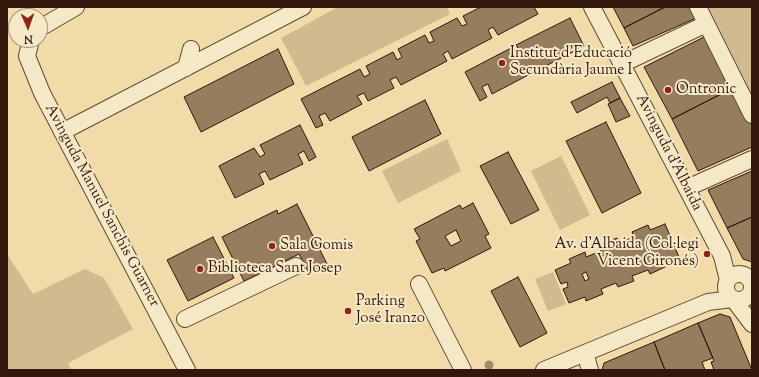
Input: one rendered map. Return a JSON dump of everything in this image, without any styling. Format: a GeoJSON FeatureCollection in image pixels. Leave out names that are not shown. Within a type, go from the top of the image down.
{"type":"FeatureCollection","features":[{"type":"Feature","properties":{"kind":"street"},"geometry":{"type":"LineString","coordinates":[[48,23],[76,7]]}},
{"type":"Feature","properties":{"kind":"street"},"geometry":{"type":"LineString","coordinates":[[62,132],[101,104],[186,68],[285,12],[304,7]]}},
{"type":"Feature","properties":{"kind":"street","name":"Avinguda d'Albaida"},"geometry":{"type":"LineString","coordinates":[[592,7],[722,256],[741,287],[751,322]]}},
{"type":"Feature","properties":{"kind":"street"},"geometry":{"type":"LineString","coordinates":[[698,7],[752,115]]}},
{"type":"Feature","properties":{"kind":"street"},"geometry":{"type":"LineString","coordinates":[[622,64],[706,24]]}},
{"type":"Feature","properties":{"kind":"street","name":"Avinguda Manuel Sanchis Guarner"},"geometry":{"type":"LineString","coordinates":[[27,48],[30,65],[62,132],[187,370]]}},
{"type":"Feature","properties":{"kind":"street"},"geometry":{"type":"LineString","coordinates":[[186,68],[191,49]]}},
{"type":"Feature","properties":{"kind":"street"},"geometry":{"type":"LineString","coordinates":[[686,188],[752,159]]}},
{"type":"Feature","properties":{"kind":"street"},"geometry":{"type":"LineString","coordinates":[[185,319],[296,266]]}},
{"type":"Feature","properties":{"kind":"street"},"geometry":{"type":"LineString","coordinates":[[419,284],[463,370]]}},
{"type":"Feature","properties":{"kind":"street"},"geometry":{"type":"LineString","coordinates":[[544,370],[741,287]]}},
{"type":"Feature","properties":{"kind":"street"},"geometry":{"type":"LineString","coordinates":[[585,353],[590,370]]}},
{"type":"Feature","properties":{"kind":"shaded area"},"geometry":{"type":"Polygon","coordinates":[[[338,7],[447,7],[450,14],[306,86],[281,38],[338,7]]]}},
{"type":"Feature","properties":{"kind":"shaded area"},"geometry":{"type":"Polygon","coordinates":[[[703,7],[752,7],[752,105],[703,7]]]}},
{"type":"Feature","properties":{"kind":"shaded area"},"geometry":{"type":"Polygon","coordinates":[[[447,139],[461,171],[398,203],[382,171],[447,139]]]}},
{"type":"Feature","properties":{"kind":"shaded area"},"geometry":{"type":"Polygon","coordinates":[[[561,156],[590,215],[560,230],[531,171],[561,156]]]}},
{"type":"Feature","properties":{"kind":"shaded area"},"geometry":{"type":"Polygon","coordinates":[[[7,254],[33,294],[85,269],[104,278],[133,329],[68,363],[71,370],[7,370],[7,254]]]}},
{"type":"Feature","properties":{"kind":"shaded area"},"geometry":{"type":"Polygon","coordinates":[[[553,272],[566,304],[548,311],[535,279],[553,272]]]}},
{"type":"Feature","properties":{"kind":"building"},"geometry":{"type":"Polygon","coordinates":[[[481,7],[534,7],[538,14],[498,35],[493,27],[488,30],[492,38],[452,59],[448,51],[443,54],[447,61],[401,85],[396,77],[390,80],[394,88],[368,101],[364,93],[357,96],[362,104],[330,121],[325,113],[319,116],[323,125],[316,128],[301,99],[360,69],[364,77],[370,74],[366,66],[393,52],[397,60],[402,57],[398,49],[425,35],[429,43],[434,41],[430,32],[457,18],[462,26],[467,24],[463,16],[481,7]]]}},
{"type":"Feature","properties":{"kind":"building"},"geometry":{"type":"Polygon","coordinates":[[[613,7],[665,7],[624,28],[613,7]]]}},
{"type":"Feature","properties":{"kind":"building"},"geometry":{"type":"Polygon","coordinates":[[[665,7],[691,7],[696,18],[633,46],[624,28],[665,7]]]}},
{"type":"Feature","properties":{"kind":"building"},"geometry":{"type":"Polygon","coordinates":[[[570,18],[584,46],[492,94],[488,84],[482,87],[487,97],[480,101],[465,72],[511,48],[516,58],[522,55],[516,45],[570,18]]]}},
{"type":"Feature","properties":{"kind":"building"},"geometry":{"type":"Polygon","coordinates":[[[706,36],[733,88],[672,119],[644,67],[706,36]]]}},
{"type":"Feature","properties":{"kind":"building"},"geometry":{"type":"Polygon","coordinates":[[[278,49],[294,84],[201,132],[184,97],[278,49]]]}},
{"type":"Feature","properties":{"kind":"building"},"geometry":{"type":"Polygon","coordinates":[[[612,82],[620,98],[610,103],[607,97],[577,113],[571,102],[612,82]]]}},
{"type":"Feature","properties":{"kind":"building"},"geometry":{"type":"Polygon","coordinates":[[[733,88],[752,126],[752,147],[698,171],[672,119],[733,88]]]}},
{"type":"Feature","properties":{"kind":"building"},"geometry":{"type":"Polygon","coordinates":[[[620,98],[630,116],[616,122],[608,104],[620,98]]]}},
{"type":"Feature","properties":{"kind":"building"},"geometry":{"type":"Polygon","coordinates":[[[425,100],[441,134],[369,171],[352,137],[425,100]]]}},
{"type":"Feature","properties":{"kind":"building"},"geometry":{"type":"Polygon","coordinates":[[[606,122],[641,193],[602,213],[566,141],[606,122]]]}},
{"type":"Feature","properties":{"kind":"building"},"geometry":{"type":"Polygon","coordinates":[[[300,125],[316,157],[309,161],[304,151],[298,154],[303,164],[270,180],[265,171],[259,174],[264,184],[235,198],[219,166],[254,148],[260,157],[265,154],[260,145],[300,125]]]}},
{"type":"Feature","properties":{"kind":"building"},"geometry":{"type":"Polygon","coordinates":[[[508,152],[539,210],[511,224],[480,166],[508,152]]]}},
{"type":"Feature","properties":{"kind":"building"},"geometry":{"type":"Polygon","coordinates":[[[752,171],[752,217],[727,228],[708,190],[752,171]]]}},
{"type":"Feature","properties":{"kind":"building"},"geometry":{"type":"Polygon","coordinates":[[[473,203],[489,234],[485,236],[491,248],[445,271],[444,268],[432,273],[416,241],[420,239],[414,229],[460,205],[462,209],[473,203]],[[456,230],[445,236],[451,246],[461,241],[456,230]]]}},
{"type":"Feature","properties":{"kind":"building","name":"Sala Gomis"},"geometry":{"type":"Polygon","coordinates":[[[297,204],[327,264],[309,273],[299,254],[244,281],[222,237],[277,210],[278,214],[297,204]]]}},
{"type":"Feature","properties":{"kind":"building"},"geometry":{"type":"Polygon","coordinates":[[[752,217],[752,262],[743,259],[727,228],[752,217]]]}},
{"type":"Feature","properties":{"kind":"building"},"geometry":{"type":"Polygon","coordinates":[[[665,224],[671,238],[665,240],[667,245],[673,243],[679,257],[663,263],[665,267],[650,274],[648,270],[632,276],[634,281],[618,287],[616,283],[601,289],[603,294],[586,301],[585,297],[569,303],[563,289],[568,287],[567,282],[561,284],[555,270],[571,263],[569,259],[585,252],[586,257],[601,251],[599,245],[617,238],[619,243],[634,237],[632,232],[648,225],[650,230],[665,224]],[[649,245],[645,247],[648,255],[652,253],[649,245]],[[586,272],[582,274],[585,281],[589,279],[586,272]]]}},
{"type":"Feature","properties":{"kind":"building","name":"Biblioteca Sant Josep"},"geometry":{"type":"Polygon","coordinates":[[[213,237],[234,278],[188,301],[167,260],[213,237]]]}},
{"type":"Feature","properties":{"kind":"building"},"geometry":{"type":"Polygon","coordinates":[[[518,277],[547,333],[520,347],[491,291],[518,277]]]}},
{"type":"Feature","properties":{"kind":"building"},"geometry":{"type":"Polygon","coordinates":[[[720,314],[730,317],[752,370],[714,370],[711,362],[714,361],[698,323],[720,314]]]}},
{"type":"Feature","properties":{"kind":"building"},"geometry":{"type":"Polygon","coordinates":[[[698,323],[713,358],[702,362],[705,370],[665,370],[654,342],[698,323]]]}},
{"type":"Feature","properties":{"kind":"building"},"geometry":{"type":"Polygon","coordinates":[[[654,342],[665,370],[602,370],[604,363],[654,342]]]}},
{"type":"Feature","properties":{"kind":"place","name":"Institut d'Educació Secundària Jaume I"},"geometry":{"type":"Point","coordinates":[502,63]}},
{"type":"Feature","properties":{"kind":"place","name":"Ontronic"},"geometry":{"type":"Point","coordinates":[668,90]}},
{"type":"Feature","properties":{"kind":"place","name":"Sala Gomis"},"geometry":{"type":"Point","coordinates":[272,246]}},
{"type":"Feature","properties":{"kind":"place","name":"Av. d'Albaida (Col·legi Vicent Gironés)"},"geometry":{"type":"Point","coordinates":[707,254]}},
{"type":"Feature","properties":{"kind":"place","name":"Biblioteca Sant Josep"},"geometry":{"type":"Point","coordinates":[200,269]}},
{"type":"Feature","properties":{"kind":"place","name":"Parking José Iranzo"},"geometry":{"type":"Point","coordinates":[348,311]}}]}
